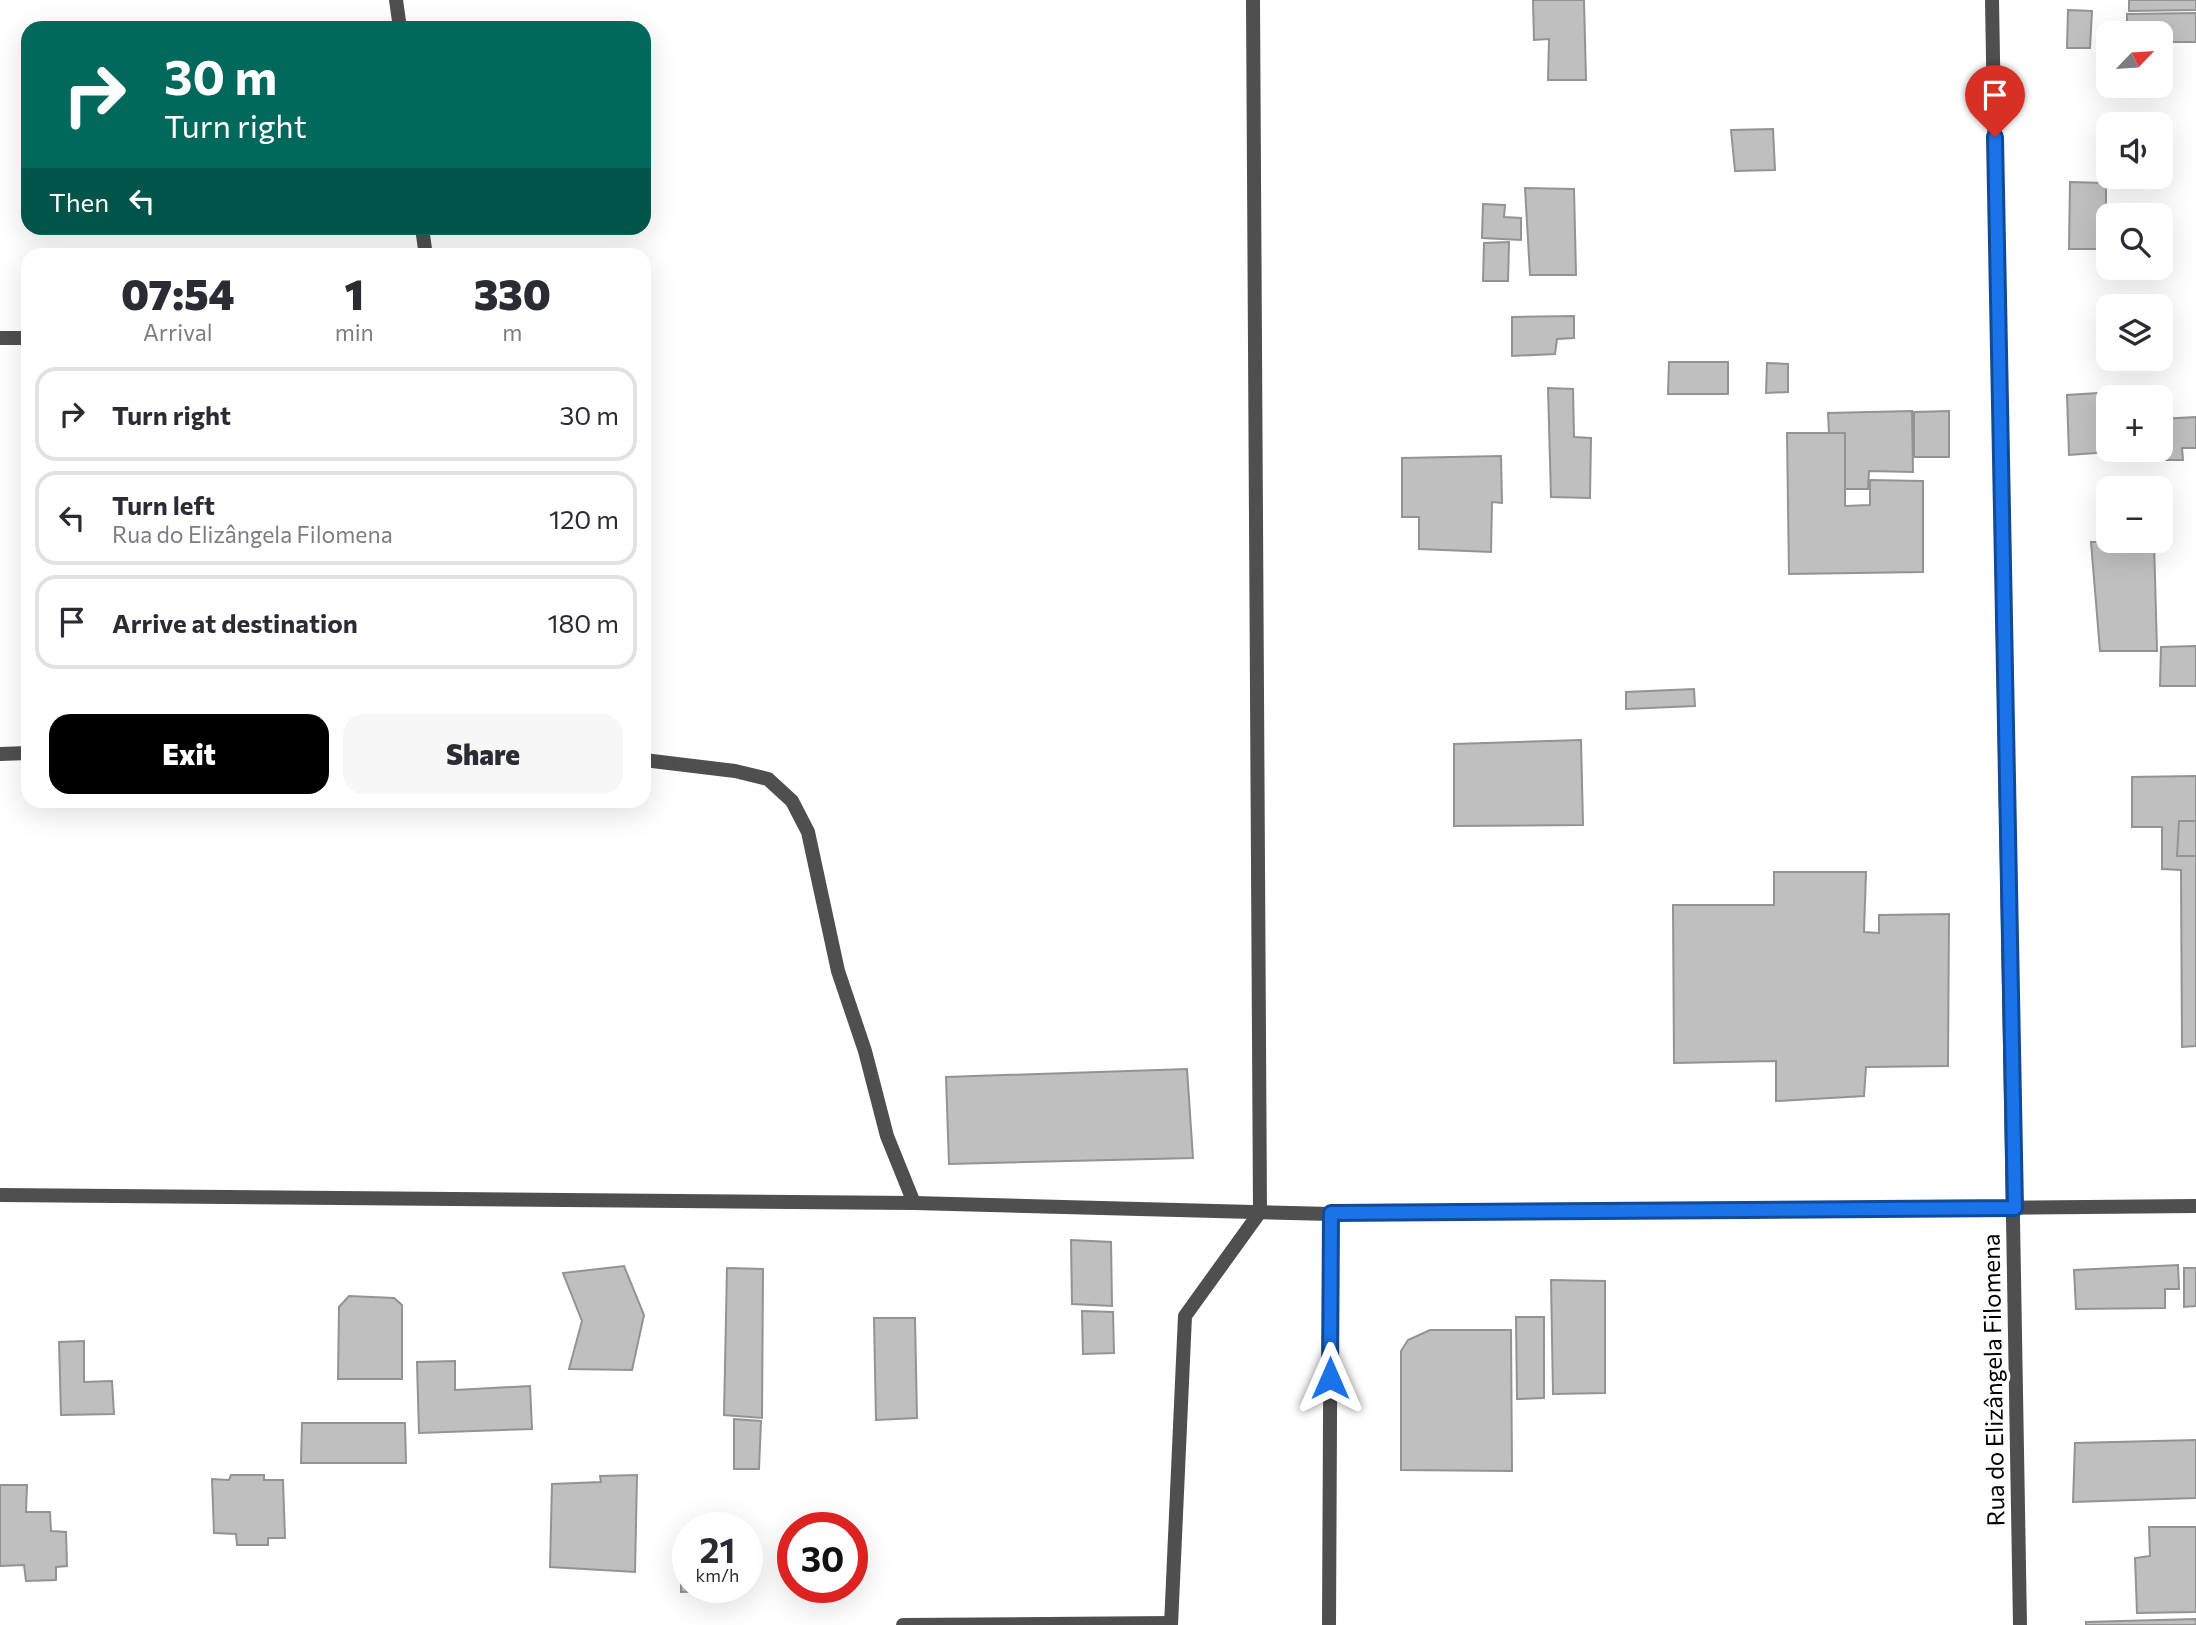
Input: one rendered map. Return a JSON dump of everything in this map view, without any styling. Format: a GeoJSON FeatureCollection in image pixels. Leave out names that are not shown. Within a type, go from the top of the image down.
{"type":"FeatureCollection","features":[{"type":"Feature","properties":{"kind":"street"},"geometry":{"type":"LineString","coordinates":[[396,0],[399,21]]}},
{"type":"Feature","properties":{"kind":"street"},"geometry":{"type":"LineString","coordinates":[[903,1625],[1171,1624],[1185,1316],[1260,1212],[1253,0]]}},
{"type":"Feature","properties":{"kind":"street","name":"Rua do Elizângela Filomena"},"geometry":{"type":"LineString","coordinates":[[1992,0],[2015,1208],[2020,1625]]}},
{"type":"Feature","properties":{"kind":"street"},"geometry":{"type":"LineString","coordinates":[[0,338],[21,338]]}},
{"type":"Feature","properties":{"kind":"street"},"geometry":{"type":"LineString","coordinates":[[0,754],[21,753]]}},
{"type":"Feature","properties":{"kind":"street"},"geometry":{"type":"LineString","coordinates":[[651,761],[735,771],[768,779],[792,801],[808,832],[838,971],[865,1051],[887,1136],[914,1203]]}},
{"type":"Feature","properties":{"kind":"street"},"geometry":{"type":"LineString","coordinates":[[0,1195],[914,1203],[1331,1213],[2196,1206]]}},
{"type":"Feature","properties":{"kind":"street"},"geometry":{"type":"LineString","coordinates":[[1329,1625],[1331,1213]]}},
{"type":"Feature","properties":{"kind":"building"},"geometry":{"type":"Polygon","coordinates":[[[1533,0],[1584,0],[1586,80],[1548,80],[1549,39],[1534,40],[1533,0]]]}},
{"type":"Feature","properties":{"kind":"building"},"geometry":{"type":"Polygon","coordinates":[[[2129,0],[2196,0],[2196,10],[2129,11],[2129,0]]]}},
{"type":"Feature","properties":{"kind":"building"},"geometry":{"type":"Polygon","coordinates":[[[2068,10],[2092,11],[2090,48],[2067,48],[2068,10]]]}},
{"type":"Feature","properties":{"kind":"building"},"geometry":{"type":"Polygon","coordinates":[[[2196,13],[2196,42],[2174,42],[2174,21],[2127,21],[2127,14],[2196,13]]]}},
{"type":"Feature","properties":{"kind":"building"},"geometry":{"type":"Polygon","coordinates":[[[1773,129],[1775,170],[1735,171],[1731,130],[1773,129]]]}},
{"type":"Feature","properties":{"kind":"building"},"geometry":{"type":"Polygon","coordinates":[[[2070,182],[2096,183],[2096,189],[2106,189],[2106,203],[2096,203],[2096,249],[2069,249],[2070,182]]]}},
{"type":"Feature","properties":{"kind":"building"},"geometry":{"type":"Polygon","coordinates":[[[1525,188],[1574,189],[1576,275],[1530,275],[1525,188]]]}},
{"type":"Feature","properties":{"kind":"building"},"geometry":{"type":"Polygon","coordinates":[[[1483,204],[1505,205],[1504,217],[1521,218],[1521,240],[1482,238],[1483,204]]]}},
{"type":"Feature","properties":{"kind":"building"},"geometry":{"type":"Polygon","coordinates":[[[1509,242],[1508,281],[1483,281],[1484,243],[1509,242]]]}},
{"type":"Feature","properties":{"kind":"building"},"geometry":{"type":"Polygon","coordinates":[[[1574,316],[1574,338],[1557,339],[1555,354],[1512,356],[1512,317],[1574,316]]]}},
{"type":"Feature","properties":{"kind":"building"},"geometry":{"type":"Polygon","coordinates":[[[1669,362],[1728,362],[1728,394],[1668,394],[1669,362]]]}},
{"type":"Feature","properties":{"kind":"building"},"geometry":{"type":"Polygon","coordinates":[[[1767,363],[1788,364],[1788,392],[1766,393],[1767,363]]]}},
{"type":"Feature","properties":{"kind":"building"},"geometry":{"type":"Polygon","coordinates":[[[1548,388],[1573,389],[1574,437],[1591,438],[1590,498],[1551,497],[1548,388]]]}},
{"type":"Feature","properties":{"kind":"building"},"geometry":{"type":"Polygon","coordinates":[[[2096,393],[2096,453],[2069,455],[2067,395],[2096,393]]]}},
{"type":"Feature","properties":{"kind":"building"},"geometry":{"type":"Polygon","coordinates":[[[1912,411],[1913,472],[1869,471],[1868,489],[1845,489],[1845,433],[1829,433],[1828,413],[1912,411]]]}},
{"type":"Feature","properties":{"kind":"building"},"geometry":{"type":"Polygon","coordinates":[[[1949,411],[1949,457],[1914,457],[1914,412],[1949,411]]]}},
{"type":"Feature","properties":{"kind":"building"},"geometry":{"type":"Polygon","coordinates":[[[2196,417],[2196,448],[2182,448],[2183,460],[2173,460],[2173,418],[2196,417]]]}},
{"type":"Feature","properties":{"kind":"building"},"geometry":{"type":"Polygon","coordinates":[[[1787,433],[1845,433],[1845,506],[1870,505],[1870,480],[1923,481],[1923,572],[1789,574],[1787,433]]]}},
{"type":"Feature","properties":{"kind":"building"},"geometry":{"type":"Polygon","coordinates":[[[1501,456],[1502,503],[1492,502],[1491,552],[1419,549],[1419,517],[1402,517],[1402,458],[1501,456]]]}},
{"type":"Feature","properties":{"kind":"building"},"geometry":{"type":"Polygon","coordinates":[[[2091,542],[2096,542],[2096,553],[2154,553],[2157,651],[2100,651],[2091,542]]]}},
{"type":"Feature","properties":{"kind":"building"},"geometry":{"type":"Polygon","coordinates":[[[2196,646],[2196,686],[2160,686],[2161,647],[2196,646]]]}},
{"type":"Feature","properties":{"kind":"building"},"geometry":{"type":"Polygon","coordinates":[[[1694,689],[1695,706],[1626,709],[1626,692],[1694,689]]]}},
{"type":"Feature","properties":{"kind":"building"},"geometry":{"type":"Polygon","coordinates":[[[1581,740],[1583,825],[1454,826],[1454,744],[1581,740]]]}},
{"type":"Feature","properties":{"kind":"building"},"geometry":{"type":"Polygon","coordinates":[[[2196,776],[2196,1046],[2182,1047],[2181,870],[2162,869],[2162,827],[2132,827],[2132,777],[2196,776]]]}},
{"type":"Feature","properties":{"kind":"building"},"geometry":{"type":"Polygon","coordinates":[[[2179,821],[2196,821],[2196,856],[2177,856],[2179,821]]]}},
{"type":"Feature","properties":{"kind":"building"},"geometry":{"type":"Polygon","coordinates":[[[1774,872],[1866,872],[1864,932],[1879,933],[1879,915],[1949,914],[1948,1066],[1866,1067],[1864,1096],[1776,1101],[1776,1061],[1674,1063],[1673,905],[1774,905],[1774,872]]]}},
{"type":"Feature","properties":{"kind":"building"},"geometry":{"type":"Polygon","coordinates":[[[1187,1069],[1193,1158],[949,1164],[946,1077],[1187,1069]]]}},
{"type":"Feature","properties":{"kind":"building"},"geometry":{"type":"Polygon","coordinates":[[[1071,1240],[1111,1242],[1112,1306],[1072,1304],[1071,1240]]]}},
{"type":"Feature","properties":{"kind":"building"},"geometry":{"type":"Polygon","coordinates":[[[2178,1265],[2179,1289],[2165,1289],[2165,1308],[2076,1309],[2074,1270],[2178,1265]]]}},
{"type":"Feature","properties":{"kind":"building"},"geometry":{"type":"Polygon","coordinates":[[[624,1266],[644,1315],[632,1370],[569,1369],[582,1321],[563,1273],[624,1266]]]}},
{"type":"Feature","properties":{"kind":"building"},"geometry":{"type":"Polygon","coordinates":[[[727,1268],[763,1269],[762,1418],[724,1415],[727,1268]]]}},
{"type":"Feature","properties":{"kind":"building"},"geometry":{"type":"Polygon","coordinates":[[[2184,1268],[2196,1268],[2196,1306],[2184,1307],[2184,1268]]]}},
{"type":"Feature","properties":{"kind":"building"},"geometry":{"type":"Polygon","coordinates":[[[1551,1280],[1605,1281],[1605,1393],[1553,1394],[1551,1280]]]}},
{"type":"Feature","properties":{"kind":"building"},"geometry":{"type":"Polygon","coordinates":[[[349,1296],[394,1298],[402,1305],[402,1379],[338,1379],[339,1307],[349,1296]]]}},
{"type":"Feature","properties":{"kind":"building"},"geometry":{"type":"Polygon","coordinates":[[[1082,1311],[1113,1312],[1114,1353],[1083,1354],[1082,1311]]]}},
{"type":"Feature","properties":{"kind":"building"},"geometry":{"type":"Polygon","coordinates":[[[1516,1317],[1544,1317],[1544,1398],[1517,1399],[1516,1317]]]}},
{"type":"Feature","properties":{"kind":"building"},"geometry":{"type":"Polygon","coordinates":[[[874,1318],[915,1318],[917,1418],[876,1420],[874,1318]]]}},
{"type":"Feature","properties":{"kind":"building"},"geometry":{"type":"Polygon","coordinates":[[[1430,1330],[1511,1330],[1512,1471],[1401,1470],[1401,1351],[1408,1340],[1430,1330]]]}},
{"type":"Feature","properties":{"kind":"building"},"geometry":{"type":"Polygon","coordinates":[[[84,1341],[84,1382],[112,1381],[114,1414],[61,1415],[59,1342],[84,1341]]]}},
{"type":"Feature","properties":{"kind":"building"},"geometry":{"type":"Polygon","coordinates":[[[455,1361],[455,1390],[530,1386],[532,1429],[419,1433],[417,1362],[455,1361]]]}},
{"type":"Feature","properties":{"kind":"building"},"geometry":{"type":"Polygon","coordinates":[[[734,1419],[761,1421],[759,1469],[734,1469],[734,1419]]]}},
{"type":"Feature","properties":{"kind":"building"},"geometry":{"type":"Polygon","coordinates":[[[302,1423],[405,1423],[406,1463],[301,1463],[302,1423]]]}},
{"type":"Feature","properties":{"kind":"building"},"geometry":{"type":"Polygon","coordinates":[[[2196,1440],[2196,1498],[2073,1502],[2075,1443],[2196,1440]]]}},
{"type":"Feature","properties":{"kind":"building"},"geometry":{"type":"Polygon","coordinates":[[[231,1475],[264,1475],[264,1480],[283,1480],[285,1538],[268,1538],[268,1545],[237,1545],[236,1534],[214,1533],[212,1479],[229,1480],[231,1475]]]}},
{"type":"Feature","properties":{"kind":"building"},"geometry":{"type":"Polygon","coordinates":[[[637,1475],[635,1572],[550,1567],[552,1484],[601,1482],[600,1476],[637,1475]]]}},
{"type":"Feature","properties":{"kind":"building"},"geometry":{"type":"Polygon","coordinates":[[[0,1485],[27,1485],[26,1512],[50,1512],[51,1531],[66,1532],[67,1566],[56,1567],[56,1580],[26,1581],[24,1565],[0,1566],[0,1485]]]}},
{"type":"Feature","properties":{"kind":"building"},"geometry":{"type":"Polygon","coordinates":[[[2149,1527],[2196,1527],[2196,1612],[2137,1613],[2135,1558],[2150,1556],[2149,1527]]]}},
{"type":"Feature","properties":{"kind":"building"},"geometry":{"type":"Polygon","coordinates":[[[2196,1619],[2196,1625],[2086,1625],[2086,1622],[2196,1619]]]}},
{"type":"Feature","properties":{"kind":"route"},"geometry":{"type":"LineString","coordinates":[[1330,1378],[1331,1213],[2015,1208],[1995,137]]}}]}
